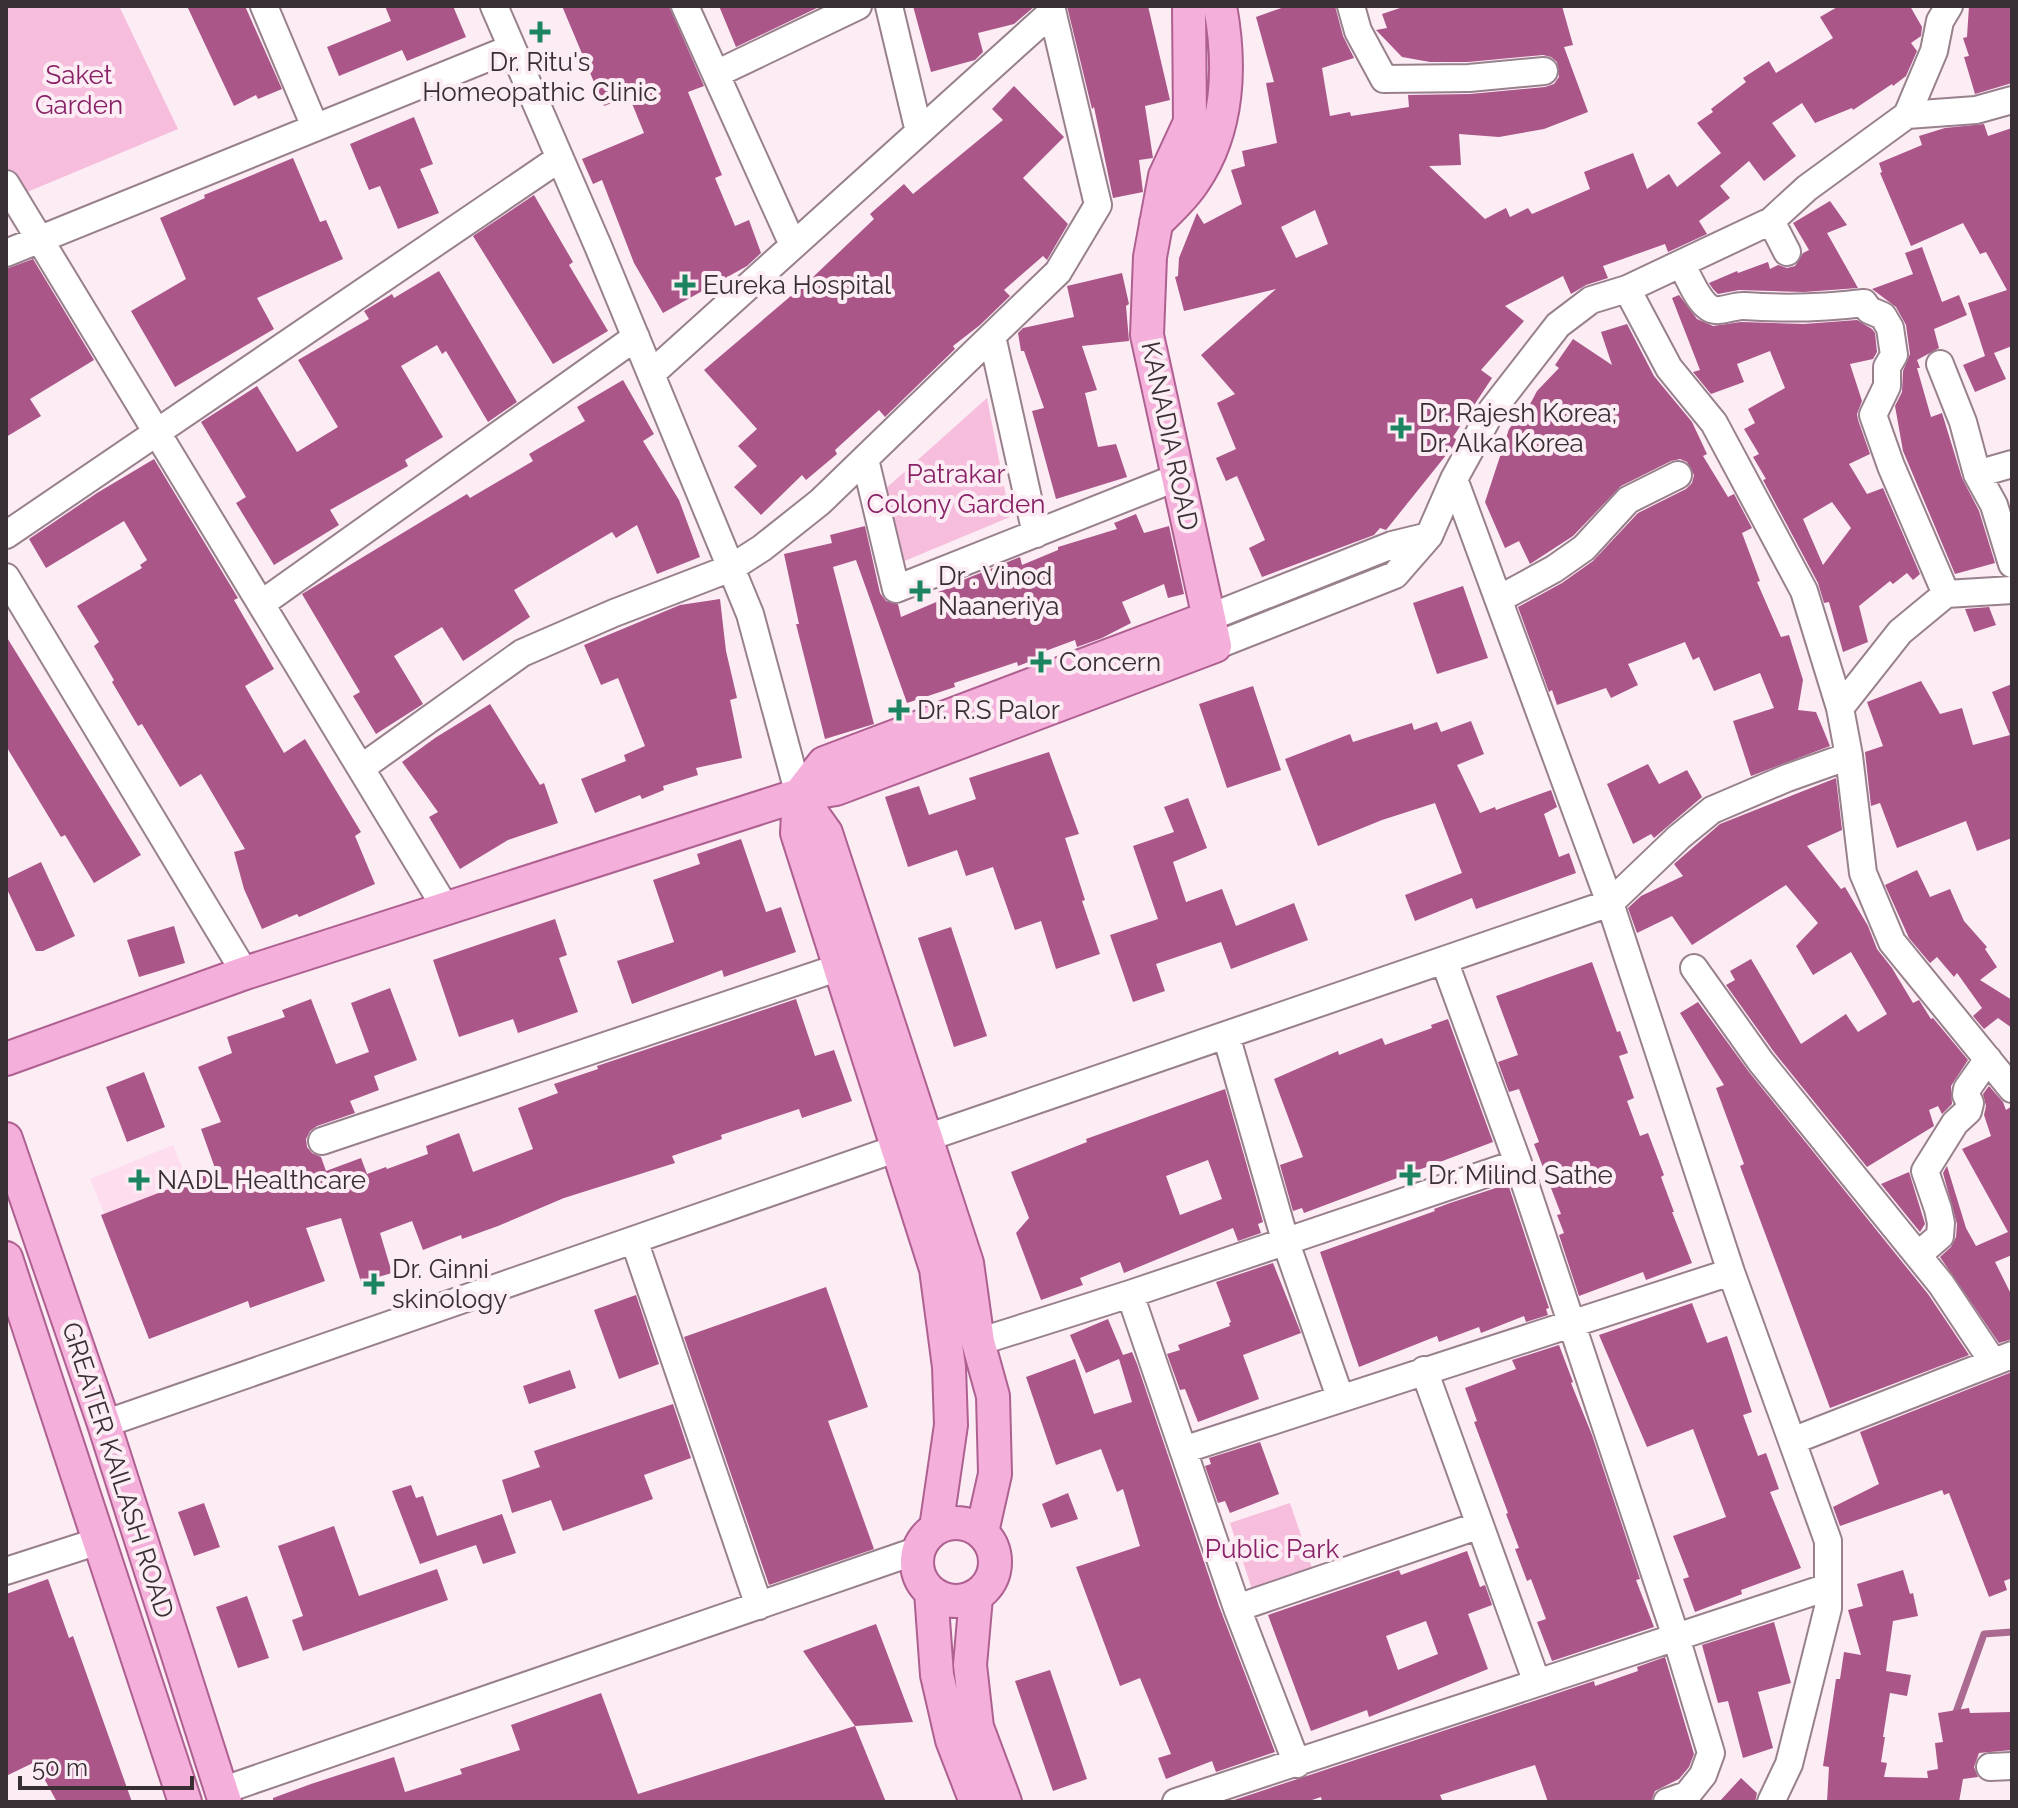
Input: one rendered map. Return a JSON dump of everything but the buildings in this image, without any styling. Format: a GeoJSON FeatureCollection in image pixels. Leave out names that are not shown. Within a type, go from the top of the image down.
{"type":"FeatureCollection","features":[{"type":"Feature","properties":{"kind":"main road","name":"KANADIA ROAD"},"geometry":{"type":"LineString","coordinates":[[1189,6],[1190,122],[1165,176],[1150,257],[1147,335],[1212,632]]}},
{"type":"Feature","properties":{"kind":"main road"},"geometry":{"type":"LineString","coordinates":[[1156,223],[1194,182],[1217,137],[1228,68],[1220,6]]}},
{"type":"Feature","properties":{"kind":"main road"},"geometry":{"type":"LineString","coordinates":[[6,1059],[245,973],[445,907],[799,795],[836,789],[1212,632]]}},
{"type":"Feature","properties":{"kind":"main road"},"geometry":{"type":"LineString","coordinates":[[799,795],[797,833],[840,967],[912,1143],[967,1263],[978,1342],[993,1396],[995,1474],[982,1532]]}},
{"type":"Feature","properties":{"kind":"main road"},"geometry":{"type":"LineString","coordinates":[[799,795],[826,833],[912,1143],[936,1269],[949,1367],[951,1425],[927,1539],[917,1565],[920,1579],[943,1600],[959,1602],[976,1597],[987,1588],[994,1575],[996,1559],[991,1543],[982,1532],[969,1524],[953,1522],[927,1539]]}},
{"type":"Feature","properties":{"kind":"main road","name":"GREATER KAILASH ROAD"},"geometry":{"type":"LineString","coordinates":[[9,1158],[104,1424],[223,1796]]}},
{"type":"Feature","properties":{"kind":"main road","name":"GREATER KAILASH ROAD"},"geometry":{"type":"LineString","coordinates":[[6,1258],[185,1802]]}},
{"type":"Feature","properties":{"kind":"main road"},"geometry":{"type":"LineString","coordinates":[[6,1306],[37,1353]]}},
{"type":"Feature","properties":{"kind":"main road"},"geometry":{"type":"LineString","coordinates":[[931,1592],[937,1675],[952,1740],[976,1802]]}},
{"type":"Feature","properties":{"kind":"main road"},"geometry":{"type":"LineString","coordinates":[[976,1597],[970,1665],[977,1727],[1005,1802]]}},
{"type":"Feature","properties":{"kind":"street"},"geometry":{"type":"LineString","coordinates":[[264,6],[315,127]]}},
{"type":"Feature","properties":{"kind":"street"},"geometry":{"type":"LineString","coordinates":[[494,6],[636,337],[750,614],[799,795]]}},
{"type":"Feature","properties":{"kind":"street"},"geometry":{"type":"LineString","coordinates":[[685,6],[793,245]]}},
{"type":"Feature","properties":{"kind":"street"},"geometry":{"type":"LineString","coordinates":[[716,74],[858,6]]}},
{"type":"Feature","properties":{"kind":"street"},"geometry":{"type":"LineString","coordinates":[[889,6],[919,132]]}},
{"type":"Feature","properties":{"kind":"street"},"geometry":{"type":"LineString","coordinates":[[1351,6],[1358,31],[1384,79],[1469,78],[1544,71]]}},
{"type":"Feature","properties":{"kind":"street"},"geometry":{"type":"LineString","coordinates":[[361,768],[522,653],[731,568],[762,548],[820,502],[1058,272],[1098,205],[1051,9],[651,374]]}},
{"type":"Feature","properties":{"kind":"street"},"geometry":{"type":"LineString","coordinates":[[1212,632],[1395,575],[1429,536],[1454,479],[1492,410],[1558,325],[1591,300],[1627,289],[1771,221],[1807,188],[1907,115],[1934,51],[1939,11]]}},
{"type":"Feature","properties":{"kind":"street"},"geometry":{"type":"LineString","coordinates":[[6,253],[512,48]]}},
{"type":"Feature","properties":{"kind":"street"},"geometry":{"type":"LineString","coordinates":[[1907,115],[1976,110],[2012,100]]}},
{"type":"Feature","properties":{"kind":"street"},"geometry":{"type":"LineString","coordinates":[[6,535],[560,158]]}},
{"type":"Feature","properties":{"kind":"street"},"geometry":{"type":"LineString","coordinates":[[6,184],[445,907]]}},
{"type":"Feature","properties":{"kind":"street"},"geometry":{"type":"LineString","coordinates":[[1771,221],[1787,252]]}},
{"type":"Feature","properties":{"kind":"street"},"geometry":{"type":"LineString","coordinates":[[1681,264],[1700,297],[1716,311],[1741,306],[1813,309],[1864,303],[1869,310],[1883,316],[1890,328],[1894,355],[1887,367],[1887,386],[1873,415],[1891,466],[1946,594]]}},
{"type":"Feature","properties":{"kind":"street"},"geometry":{"type":"LineString","coordinates":[[1627,289],[1669,368],[1714,423],[1804,591],[1840,708],[1863,873],[1892,942],[2012,1089]]}},
{"type":"Feature","properties":{"kind":"street"},"geometry":{"type":"LineString","coordinates":[[992,336],[1036,534]]}},
{"type":"Feature","properties":{"kind":"street"},"geometry":{"type":"LineString","coordinates":[[261,604],[636,337]]}},
{"type":"Feature","properties":{"kind":"street"},"geometry":{"type":"LineString","coordinates":[[1940,364],[1963,422],[1977,474],[1994,505],[2012,564]]}},
{"type":"Feature","properties":{"kind":"street"},"geometry":{"type":"LineString","coordinates":[[865,459],[896,589],[1178,477]]}},
{"type":"Feature","properties":{"kind":"street"},"geometry":{"type":"LineString","coordinates":[[1977,474],[2012,464]]}},
{"type":"Feature","properties":{"kind":"street"},"geometry":{"type":"LineString","coordinates":[[1499,599],[1554,569],[1584,548],[1628,500],[1678,475]]}},
{"type":"Feature","properties":{"kind":"street"},"geometry":{"type":"LineString","coordinates":[[1454,479],[1610,903],[1731,1272],[1828,1541],[1828,1608],[1789,1764],[1771,1802]]}},
{"type":"Feature","properties":{"kind":"street"},"geometry":{"type":"LineString","coordinates":[[6,577],[245,973]]}},
{"type":"Feature","properties":{"kind":"street"},"geometry":{"type":"LineString","coordinates":[[1840,708],[1900,632],[1946,594],[2012,590]]}},
{"type":"Feature","properties":{"kind":"street"},"geometry":{"type":"LineString","coordinates":[[104,1424],[1610,903],[1712,810],[1849,756]]}},
{"type":"Feature","properties":{"kind":"street"},"geometry":{"type":"LineString","coordinates":[[1444,960],[1572,1323],[1711,1753],[1703,1775],[1687,1795],[1667,1802]]}},
{"type":"Feature","properties":{"kind":"street"},"geometry":{"type":"LineString","coordinates":[[322,1141],[840,967]]}},
{"type":"Feature","properties":{"kind":"street"},"geometry":{"type":"LineString","coordinates":[[1694,968],[1761,1062],[1962,1312],[2003,1358],[1792,1441]]}},
{"type":"Feature","properties":{"kind":"street"},"geometry":{"type":"LineString","coordinates":[[1226,1035],[1285,1240],[1340,1397]]}},
{"type":"Feature","properties":{"kind":"street"},"geometry":{"type":"LineString","coordinates":[[1918,1255],[1940,1236],[1941,1223],[1925,1171],[1955,1123],[1968,1111],[1967,1089],[1988,1059]]}},
{"type":"Feature","properties":{"kind":"street"},"geometry":{"type":"LineString","coordinates":[[978,1342],[1518,1163]]}},
{"type":"Feature","properties":{"kind":"street"},"geometry":{"type":"LineString","coordinates":[[634,1240],[759,1606]]}},
{"type":"Feature","properties":{"kind":"street"},"geometry":{"type":"LineString","coordinates":[[1183,1450],[1731,1272]]}},
{"type":"Feature","properties":{"kind":"street"},"geometry":{"type":"LineString","coordinates":[[1130,1294],[1237,1608],[1297,1764]]}},
{"type":"Feature","properties":{"kind":"street"},"geometry":{"type":"LineString","coordinates":[[1424,1370],[1537,1683]]}},
{"type":"Feature","properties":{"kind":"street"},"geometry":{"type":"LineString","coordinates":[[1237,1608],[1480,1525]]}},
{"type":"Feature","properties":{"kind":"street"},"geometry":{"type":"LineString","coordinates":[[223,1796],[759,1606],[927,1539]]}},
{"type":"Feature","properties":{"kind":"street"},"geometry":{"type":"LineString","coordinates":[[6,1571],[99,1541]]}},
{"type":"Feature","properties":{"kind":"street"},"geometry":{"type":"LineString","coordinates":[[1176,1802],[1828,1587]]}},
{"type":"Feature","properties":{"kind":"shaded area","name":"NADL Healthcare"},"geometry":{"type":"Polygon","coordinates":[[[173,1145],[188,1182],[105,1215],[90,1179],[173,1145]]]}},
{"type":"Feature","properties":{"kind":"green space","name":"Saket Garden"},"geometry":{"type":"Polygon","coordinates":[[[6,6],[119,6],[178,129],[20,195],[6,167],[6,6]]]}},
{"type":"Feature","properties":{"kind":"green space","name":"Patrakar Colony Garden"},"geometry":{"type":"Polygon","coordinates":[[[987,398],[1010,517],[902,562],[883,491],[987,398]]]}},
{"type":"Feature","properties":{"kind":"green space","name":"Public Park"},"geometry":{"type":"Polygon","coordinates":[[[1290,1503],[1314,1574],[1254,1595],[1230,1523],[1290,1503]]]}},
{"type":"Feature","properties":{"kind":"waterway"},"geometry":{"type":"LineString","coordinates":[[1954,1718],[1984,1634],[2012,1632]]}},
{"type":"Feature","properties":{"kind":"place","name":"Dr. Ritu's Homeopathic Clinic"},"geometry":{"type":"Point","coordinates":[540,32]}},
{"type":"Feature","properties":{"kind":"place","name":"Eureka Hospital"},"geometry":{"type":"Point","coordinates":[685,285]}},
{"type":"Feature","properties":{"kind":"place","name":"Dr. Rajesh Korea; Dr. Alka Korea"},"geometry":{"type":"Point","coordinates":[1401,428]}},
{"type":"Feature","properties":{"kind":"place","name":"Dr . Vinod Naaneriya"},"geometry":{"type":"Point","coordinates":[920,591]}},
{"type":"Feature","properties":{"kind":"place","name":"Concern"},"geometry":{"type":"Point","coordinates":[1041,662]}},
{"type":"Feature","properties":{"kind":"place","name":"Dr. R.S Palor"},"geometry":{"type":"Point","coordinates":[899,710]}},
{"type":"Feature","properties":{"kind":"place","name":"Dr. Milind Sathe"},"geometry":{"type":"Point","coordinates":[1410,1175]}},
{"type":"Feature","properties":{"kind":"place","name":"NADL Healthcare"},"geometry":{"type":"Point","coordinates":[139,1180]}},
{"type":"Feature","properties":{"kind":"place","name":"Dr. Ginni skinology"},"geometry":{"type":"Point","coordinates":[374,1284]}}]}
